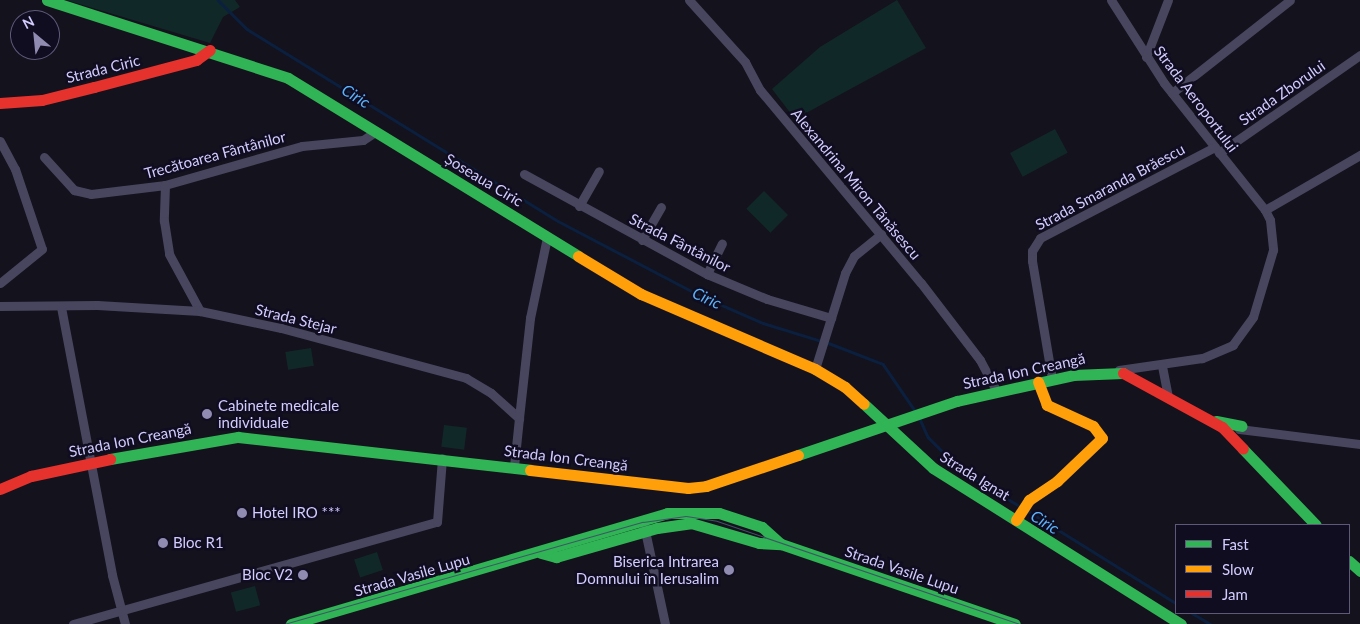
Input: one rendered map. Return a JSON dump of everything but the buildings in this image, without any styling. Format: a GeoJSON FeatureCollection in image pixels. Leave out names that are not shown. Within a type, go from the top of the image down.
{"type":"FeatureCollection","features":[{"type":"Feature","properties":{"kind":"street","name":"Șoseaua Ciric"},"geometry":{"type":"LineString","coordinates":[[47,0],[210,50],[279,74],[547,237],[666,306],[816,364],[857,396],[885,427]]}},
{"type":"Feature","properties":{"kind":"street","name":"Alexandrina Miron Tănăsescu"},"geometry":{"type":"LineString","coordinates":[[689,0],[745,62],[760,90],[881,234],[980,360],[996,390]]}},
{"type":"Feature","properties":{"kind":"street","name":"Strada Aeroportului"},"geometry":{"type":"LineString","coordinates":[[1111,0],[1146,57],[1172,93],[1265,210]]}},
{"type":"Feature","properties":{"kind":"street"},"geometry":{"type":"LineString","coordinates":[[1146,57],[1168,0]]}},
{"type":"Feature","properties":{"kind":"street"},"geometry":{"type":"LineString","coordinates":[[1172,93],[1290,0]]}},
{"type":"Feature","properties":{"kind":"street","name":"Strada Ciric"},"geometry":{"type":"LineString","coordinates":[[0,103],[42,100],[94,87],[196,60],[210,50]]}},
{"type":"Feature","properties":{"kind":"street","name":"Strada Zborului"},"geometry":{"type":"LineString","coordinates":[[1217,150],[1360,55]]}},
{"type":"Feature","properties":{"kind":"street","name":"Trecătoarea Fântânilor"},"geometry":{"type":"LineString","coordinates":[[44,156],[60,177],[81,193],[165,185],[302,146],[363,140],[375,132]]}},
{"type":"Feature","properties":{"kind":"street"},"geometry":{"type":"LineString","coordinates":[[0,141],[15,169],[42,250],[0,283]]}},
{"type":"Feature","properties":{"kind":"street","name":"Strada Smaranda Brăescu"},"geometry":{"type":"LineString","coordinates":[[1052,379],[1032,261],[1032,251],[1040,238],[1217,150]]}},
{"type":"Feature","properties":{"kind":"street"},"geometry":{"type":"LineString","coordinates":[[1118,370],[1162,366],[1221,352],[1244,333],[1270,267],[1272,231],[1265,210],[1360,155]]}},
{"type":"Feature","properties":{"kind":"street"},"geometry":{"type":"LineString","coordinates":[[579,206],[599,171]]}},
{"type":"Feature","properties":{"kind":"street","name":"Strada Fântânilor"},"geometry":{"type":"LineString","coordinates":[[524,174],[579,206],[707,274],[830,322]]}},
{"type":"Feature","properties":{"kind":"street"},"geometry":{"type":"LineString","coordinates":[[165,185],[164,221],[169,254],[200,311]]}},
{"type":"Feature","properties":{"kind":"street"},"geometry":{"type":"LineString","coordinates":[[642,240],[661,207]]}},
{"type":"Feature","properties":{"kind":"street"},"geometry":{"type":"LineString","coordinates":[[816,364],[847,268],[854,256],[881,234]]}},
{"type":"Feature","properties":{"kind":"street"},"geometry":{"type":"LineString","coordinates":[[514,466],[530,318],[547,237]]}},
{"type":"Feature","properties":{"kind":"street"},"geometry":{"type":"LineString","coordinates":[[707,274],[722,243]]}},
{"type":"Feature","properties":{"kind":"street","name":"Strada Stejar"},"geometry":{"type":"LineString","coordinates":[[0,306],[61,307],[97,305],[200,311],[281,328],[466,378],[491,393],[519,418]]}},
{"type":"Feature","properties":{"kind":"street"},"geometry":{"type":"LineString","coordinates":[[61,307],[125,624]]}},
{"type":"Feature","properties":{"kind":"street"},"geometry":{"type":"LineString","coordinates":[[1162,366],[1168,396]]}},
{"type":"Feature","properties":{"kind":"street"},"geometry":{"type":"LineString","coordinates":[[1118,370],[1212,421],[1244,448],[1315,524]]}},
{"type":"Feature","properties":{"kind":"street","name":"Strada Ion Creangă"},"geometry":{"type":"LineString","coordinates":[[0,489],[31,476],[187,443],[238,437],[514,466],[688,488],[706,486],[885,427],[924,412],[996,390],[1052,379],[1118,370]]}},
{"type":"Feature","properties":{"kind":"street"},"geometry":{"type":"LineString","coordinates":[[1019,516],[1028,500],[1057,481],[1102,438],[1094,426],[1047,405],[1038,382]]}},
{"type":"Feature","properties":{"kind":"street"},"geometry":{"type":"LineString","coordinates":[[1212,421],[1360,444]]}},
{"type":"Feature","properties":{"kind":"street","name":"Strada Ignat"},"geometry":{"type":"LineString","coordinates":[[885,427],[933,468],[1019,516],[1181,624]]}},
{"type":"Feature","properties":{"kind":"street"},"geometry":{"type":"LineString","coordinates":[[1231,436],[1245,427]]}},
{"type":"Feature","properties":{"kind":"street"},"geometry":{"type":"LineString","coordinates":[[1244,448],[1241,440],[1245,427]]}},
{"type":"Feature","properties":{"kind":"street"},"geometry":{"type":"LineString","coordinates":[[73,624],[437,522],[442,458]]}},
{"type":"Feature","properties":{"kind":"street","name":"Strada Vasile Lupu"},"geometry":{"type":"LineString","coordinates":[[291,624],[541,553],[553,545],[642,519],[682,512],[719,513],[762,527],[780,544]]}},
{"type":"Feature","properties":{"kind":"street"},"geometry":{"type":"LineString","coordinates":[[642,519],[665,624]]}},
{"type":"Feature","properties":{"kind":"street","name":"Strada Vasile Lupu"},"geometry":{"type":"LineString","coordinates":[[541,553],[556,557],[645,531],[690,523],[759,543],[780,544],[1015,624]]}},
{"type":"Feature","properties":{"kind":"street"},"geometry":{"type":"LineString","coordinates":[[1350,562],[1360,571]]}},
{"type":"Feature","properties":{"kind":"green space"},"geometry":{"type":"Polygon","coordinates":[[[66,0],[235,0],[240,7],[223,17],[210,43],[66,0]]]}},
{"type":"Feature","properties":{"kind":"green space"},"geometry":{"type":"Polygon","coordinates":[[[897,0],[926,48],[795,119],[772,89],[820,47],[897,0]]]}},
{"type":"Feature","properties":{"kind":"green space"},"geometry":{"type":"Polygon","coordinates":[[[1055,129],[1068,153],[1023,177],[1010,153],[1055,129]]]}},
{"type":"Feature","properties":{"kind":"green space"},"geometry":{"type":"Polygon","coordinates":[[[764,191],[788,215],[770,233],[746,209],[764,191]]]}},
{"type":"Feature","properties":{"kind":"green space"},"geometry":{"type":"Polygon","coordinates":[[[311,348],[314,366],[288,370],[285,352],[311,348]]]}},
{"type":"Feature","properties":{"kind":"green space"},"geometry":{"type":"Polygon","coordinates":[[[444,425],[467,428],[464,450],[441,447],[444,425]]]}},
{"type":"Feature","properties":{"kind":"green space"},"geometry":{"type":"Polygon","coordinates":[[[377,552],[383,570],[360,577],[354,559],[377,552]]]}},
{"type":"Feature","properties":{"kind":"green space"},"geometry":{"type":"Polygon","coordinates":[[[255,586],[260,605],[236,612],[231,592],[255,586]]]}},
{"type":"Feature","properties":{"kind":"waterway","name":"Ciric"},"geometry":{"type":"LineString","coordinates":[[218,0],[247,29],[558,221],[701,296],[763,323],[821,341]]}},
{"type":"Feature","properties":{"kind":"waterway","name":"Ciric"},"geometry":{"type":"LineString","coordinates":[[826,342],[883,364],[916,412]]}},
{"type":"Feature","properties":{"kind":"waterway","name":"Ciric"},"geometry":{"type":"LineString","coordinates":[[920,419],[928,437],[962,471],[1021,507]]}},
{"type":"Feature","properties":{"kind":"waterway","name":"Ciric"},"geometry":{"type":"LineString","coordinates":[[1028,511],[1175,602]]}},
{"type":"Feature","properties":{"kind":"waterway","name":"Ciric"},"geometry":{"type":"LineString","coordinates":[[1194,614],[1210,624]]}},
{"type":"Feature","properties":{"kind":"tram line"},"geometry":{"type":"LineString","coordinates":[[284,624],[643,522],[686,516],[717,521],[1020,624]]}},
{"type":"Feature","properties":{"kind":"traffic: fast"},"geometry":{"type":"LineString","coordinates":[[47,0],[288,78],[578,256]]}},
{"type":"Feature","properties":{"kind":"traffic: fast"},"geometry":{"type":"LineString","coordinates":[[798,455],[957,401],[1073,375],[1123,373]]}},
{"type":"Feature","properties":{"kind":"traffic: fast"},"geometry":{"type":"LineString","coordinates":[[864,404],[933,468],[1181,624]]}},
{"type":"Feature","properties":{"kind":"traffic: fast"},"geometry":{"type":"LineString","coordinates":[[1216,421],[1242,426]]}},
{"type":"Feature","properties":{"kind":"traffic: fast"},"geometry":{"type":"LineString","coordinates":[[110,459],[238,437],[530,470]]}},
{"type":"Feature","properties":{"kind":"traffic: fast"},"geometry":{"type":"LineString","coordinates":[[1243,449],[1315,524]]}},
{"type":"Feature","properties":{"kind":"traffic: fast"},"geometry":{"type":"LineString","coordinates":[[291,624],[667,513],[719,513],[762,527],[781,544]]}},
{"type":"Feature","properties":{"kind":"traffic: fast"},"geometry":{"type":"LineString","coordinates":[[541,553],[556,557],[657,528],[691,523],[759,543],[781,544],[1015,624]]}},
{"type":"Feature","properties":{"kind":"traffic: fast"},"geometry":{"type":"LineString","coordinates":[[1350,562],[1360,571]]}},
{"type":"Feature","properties":{"kind":"traffic: slow"},"geometry":{"type":"LineString","coordinates":[[578,256],[641,294],[815,369],[845,387],[864,404]]}},
{"type":"Feature","properties":{"kind":"traffic: slow"},"geometry":{"type":"LineString","coordinates":[[1016,520],[1029,500],[1057,481],[1102,438],[1093,426],[1047,405],[1038,382]]}},
{"type":"Feature","properties":{"kind":"traffic: slow"},"geometry":{"type":"LineString","coordinates":[[530,470],[688,488],[706,486],[798,455]]}},
{"type":"Feature","properties":{"kind":"traffic: jam"},"geometry":{"type":"LineString","coordinates":[[0,103],[42,100],[94,87],[196,60],[210,50]]}},
{"type":"Feature","properties":{"kind":"traffic: jam"},"geometry":{"type":"LineString","coordinates":[[1123,373],[1222,427],[1243,449]]}},
{"type":"Feature","properties":{"kind":"traffic: jam"},"geometry":{"type":"LineString","coordinates":[[0,489],[31,476],[110,459]]}},
{"type":"Feature","properties":{"kind":"place","name":"Cabinete medicale individuale"},"geometry":{"type":"Point","coordinates":[207,414]}},
{"type":"Feature","properties":{"kind":"place","name":"Hotel IRO ***"},"geometry":{"type":"Point","coordinates":[242,513]}},
{"type":"Feature","properties":{"kind":"place","name":"Bloc R1"},"geometry":{"type":"Point","coordinates":[163,543]}},
{"type":"Feature","properties":{"kind":"place","name":"Biserica Intrarea Domnului în Ierusalim"},"geometry":{"type":"Point","coordinates":[729,570]}},
{"type":"Feature","properties":{"kind":"place","name":"Bloc V2"},"geometry":{"type":"Point","coordinates":[303,575]}}]}
